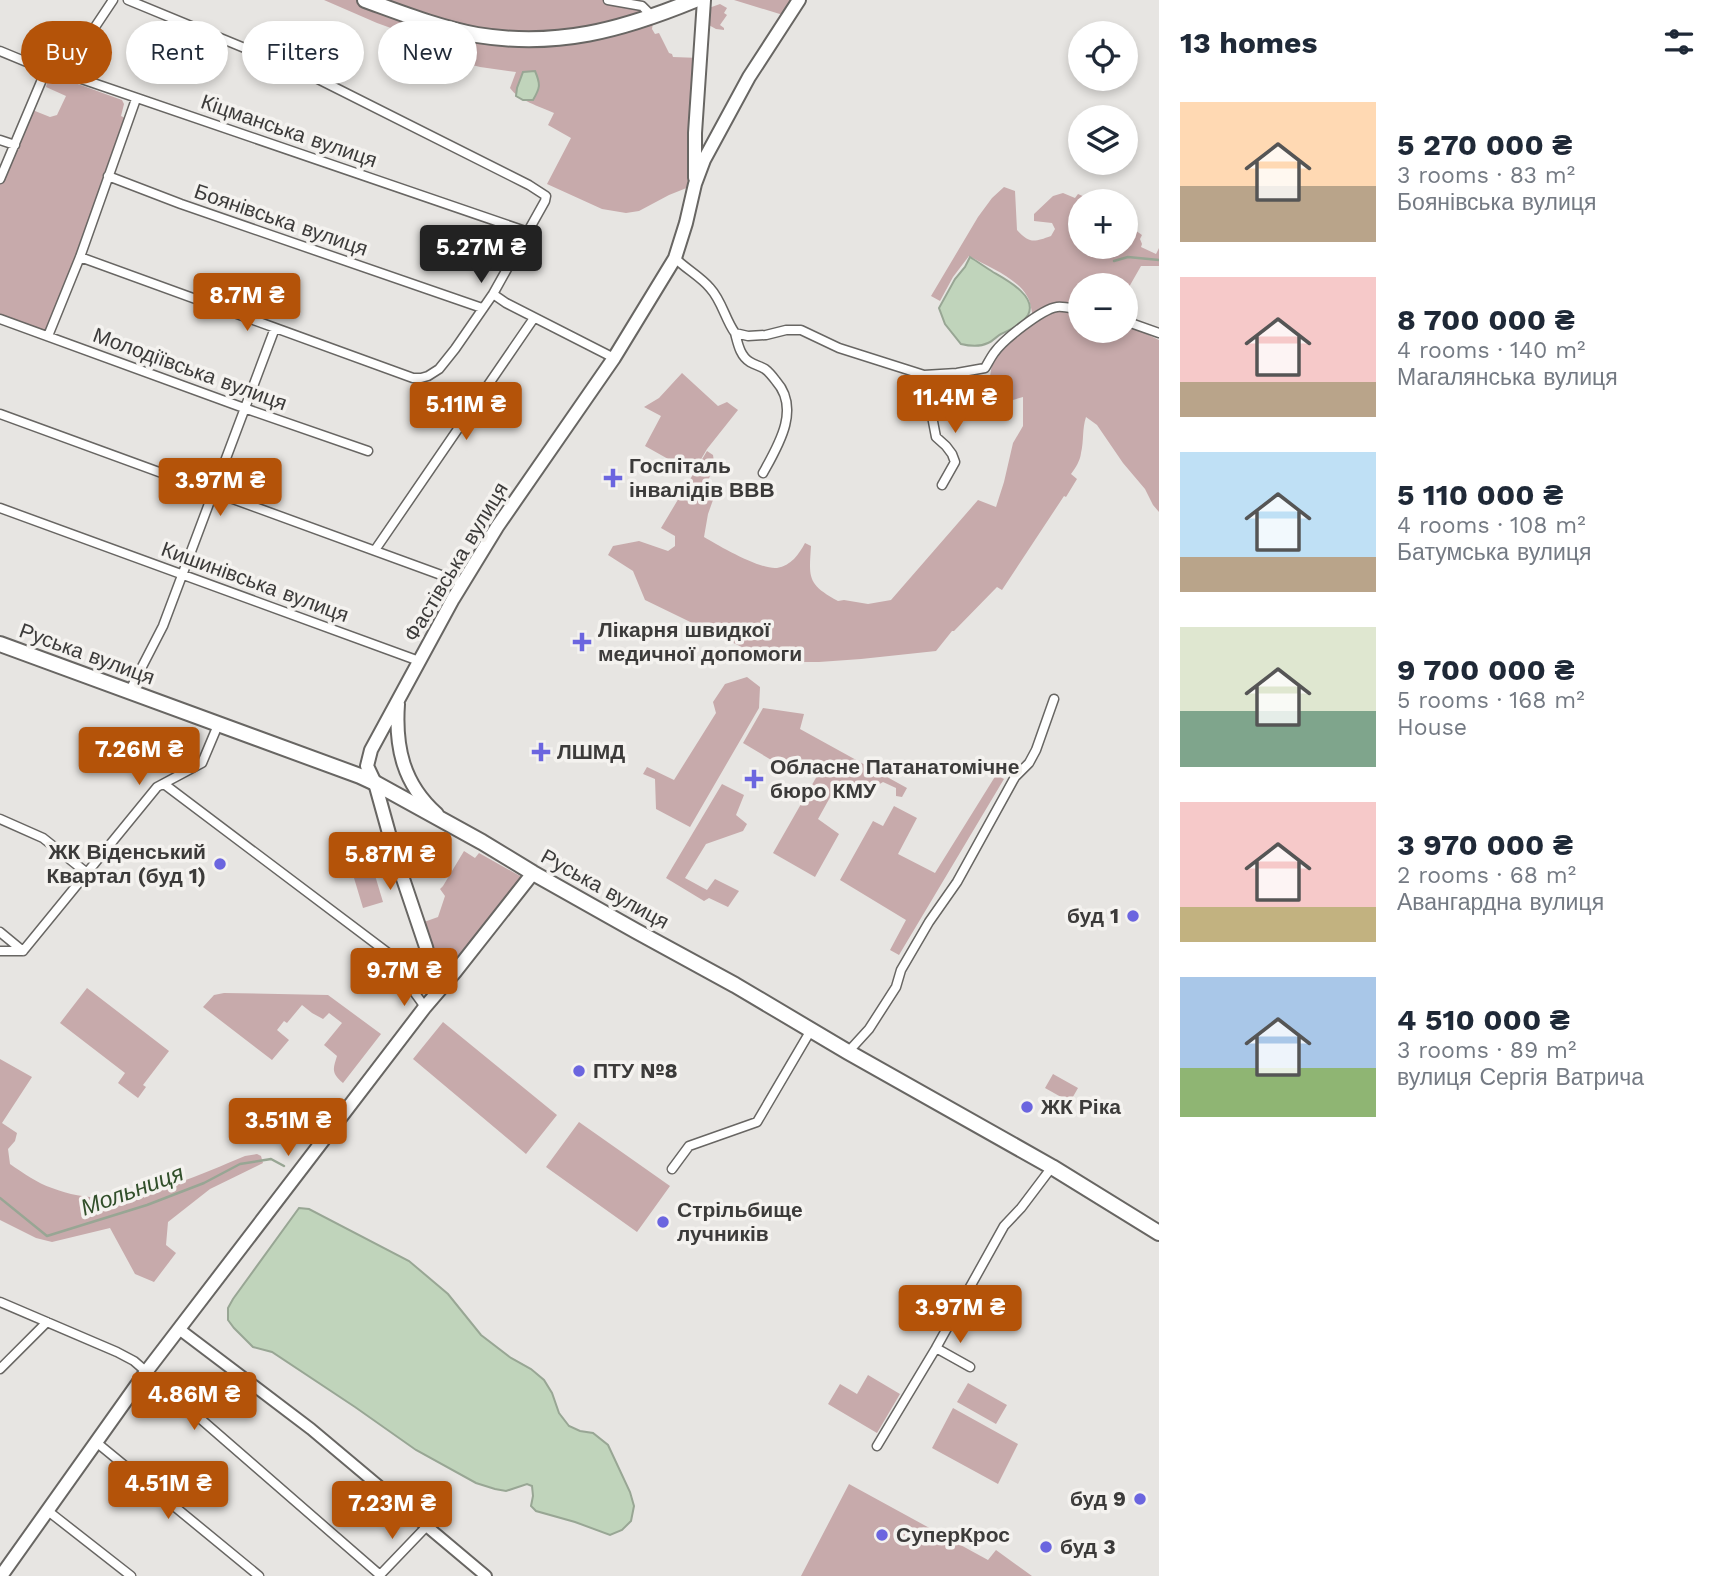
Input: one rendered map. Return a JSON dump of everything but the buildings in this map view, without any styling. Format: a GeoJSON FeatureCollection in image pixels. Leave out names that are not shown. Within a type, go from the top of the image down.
{"type":"FeatureCollection","features":[{"type":"Feature","properties":{"kind":"main road"},"geometry":{"type":"LineString","coordinates":[[365,0],[442,26],[507,38],[579,36],[653,17],[695,0]]}},
{"type":"Feature","properties":{"kind":"main road","name":"Фастівська вулиця"},"geometry":{"type":"LineString","coordinates":[[695,184],[695,133],[704,0]]}},
{"type":"Feature","properties":{"kind":"main road","name":"Фастівська вулиця"},"geometry":{"type":"LineString","coordinates":[[437,992],[426,947],[395,855],[375,783],[367,766],[371,750],[497,527],[614,358],[675,258],[704,160],[749,77],[799,0]]}},
{"type":"Feature","properties":{"kind":"main road","name":"Руська вулиця"},"geometry":{"type":"LineString","coordinates":[[0,644],[375,783],[1052,1167],[1159,1233]]}},
{"type":"Feature","properties":{"kind":"main road"},"geometry":{"type":"LineString","coordinates":[[398,700],[396,725],[401,759],[429,807],[446,822]]}},
{"type":"Feature","properties":{"kind":"main road"},"geometry":{"type":"LineString","coordinates":[[1,1576],[214,1281],[425,1007],[533,873]]}},
{"type":"Feature","properties":{"kind":"street"},"geometry":{"type":"LineString","coordinates":[[99,21],[113,0]]}},
{"type":"Feature","properties":{"kind":"street"},"geometry":{"type":"LineString","coordinates":[[80,257],[413,378],[421,378],[439,369],[493,294],[546,196],[310,75],[128,0]]}},
{"type":"Feature","properties":{"kind":"street"},"geometry":{"type":"LineString","coordinates":[[608,0],[642,6],[653,17]]}},
{"type":"Feature","properties":{"kind":"street","name":"Кіцманська вулиця"},"geometry":{"type":"LineString","coordinates":[[0,51],[21,60]]}},
{"type":"Feature","properties":{"kind":"street"},"geometry":{"type":"LineString","coordinates":[[0,179],[40,84]]}},
{"type":"Feature","properties":{"kind":"street","name":"Кіцманська вулиця"},"geometry":{"type":"LineString","coordinates":[[95,84],[528,232]]}},
{"type":"Feature","properties":{"kind":"street"},"geometry":{"type":"LineString","coordinates":[[48,336],[80,257],[136,99]]}},
{"type":"Feature","properties":{"kind":"street"},"geometry":{"type":"LineString","coordinates":[[0,140],[15,145]]}},
{"type":"Feature","properties":{"kind":"street","name":"Боянівська вулиця"},"geometry":{"type":"LineString","coordinates":[[108,176],[181,204],[482,308]]}},
{"type":"Feature","properties":{"kind":"street"},"geometry":{"type":"LineString","coordinates":[[675,258],[710,288],[719,300],[735,333],[740,351],[747,360],[767,370],[782,387],[788,415],[783,435],[763,473]]}},
{"type":"Feature","properties":{"kind":"street"},"geometry":{"type":"LineString","coordinates":[[493,294],[614,358]]}},
{"type":"Feature","properties":{"kind":"street"},"geometry":{"type":"LineString","coordinates":[[735,333],[748,336],[800,330],[839,348],[924,375],[957,373],[985,368],[994,352],[1031,320],[1059,306],[1068,308]]}},
{"type":"Feature","properties":{"kind":"street"},"geometry":{"type":"LineString","coordinates":[[375,550],[534,318]]}},
{"type":"Feature","properties":{"kind":"street","name":"Молодіївська вулиця"},"geometry":{"type":"LineString","coordinates":[[0,319],[368,451]]}},
{"type":"Feature","properties":{"kind":"street"},"geometry":{"type":"LineString","coordinates":[[1138,326],[1159,333]]}},
{"type":"Feature","properties":{"kind":"street"},"geometry":{"type":"LineString","coordinates":[[129,692],[155,643],[183,575],[275,328]]}},
{"type":"Feature","properties":{"kind":"street"},"geometry":{"type":"LineString","coordinates":[[924,375],[936,437],[946,446],[955,462],[942,485]]}},
{"type":"Feature","properties":{"kind":"street"},"geometry":{"type":"LineString","coordinates":[[0,414],[463,583]]}},
{"type":"Feature","properties":{"kind":"street","name":"Кишинівська вулиця"},"geometry":{"type":"LineString","coordinates":[[0,508],[419,661]]}},
{"type":"Feature","properties":{"kind":"street"},"geometry":{"type":"LineString","coordinates":[[848,1052],[869,1029],[896,987],[901,970],[929,922],[957,882],[1015,777],[1030,763],[1054,699]]}},
{"type":"Feature","properties":{"kind":"street"},"geometry":{"type":"LineString","coordinates":[[23,951],[157,787],[202,763],[218,725]]}},
{"type":"Feature","properties":{"kind":"street"},"geometry":{"type":"LineString","coordinates":[[164,784],[400,962],[409,985],[425,1007]]}},
{"type":"Feature","properties":{"kind":"street"},"geometry":{"type":"LineString","coordinates":[[0,819],[43,838],[87,873]]}},
{"type":"Feature","properties":{"kind":"street"},"geometry":{"type":"LineString","coordinates":[[0,932],[23,951]]}},
{"type":"Feature","properties":{"kind":"street"},"geometry":{"type":"LineString","coordinates":[[0,951],[23,951]]}},
{"type":"Feature","properties":{"kind":"street"},"geometry":{"type":"LineString","coordinates":[[673,1169],[690,1146],[757,1122],[811,1030]]}},
{"type":"Feature","properties":{"kind":"street"},"geometry":{"type":"LineString","coordinates":[[877,1446],[936,1348],[1004,1226],[1052,1167]]}},
{"type":"Feature","properties":{"kind":"street"},"geometry":{"type":"LineString","coordinates":[[0,1302],[134,1361],[380,1575],[426,1527]]}},
{"type":"Feature","properties":{"kind":"street"},"geometry":{"type":"LineString","coordinates":[[0,1369],[47,1322]]}},
{"type":"Feature","properties":{"kind":"street"},"geometry":{"type":"LineString","coordinates":[[179,1329],[311,1429],[486,1576]]}},
{"type":"Feature","properties":{"kind":"street"},"geometry":{"type":"LineString","coordinates":[[936,1348],[970,1367]]}},
{"type":"Feature","properties":{"kind":"street"},"geometry":{"type":"LineString","coordinates":[[96,1443],[259,1576]]}},
{"type":"Feature","properties":{"kind":"street"},"geometry":{"type":"LineString","coordinates":[[48,1511],[131,1576]]}},
{"type":"Feature","properties":{"kind":"shaded area"},"geometry":{"type":"Polygon","coordinates":[[[324,0],[604,0],[633,4],[654,17],[652,29],[655,34],[659,33],[673,57],[700,58],[694,185],[639,211],[626,213],[602,209],[547,184],[571,138],[548,125],[554,113],[514,93],[510,88],[516,72],[477,66],[477,21],[377,23],[324,0]]]}},
{"type":"Feature","properties":{"kind":"shaded area"},"geometry":{"type":"Polygon","coordinates":[[[734,0],[795,0],[783,15],[734,0]]]}},
{"type":"Feature","properties":{"kind":"shaded area"},"geometry":{"type":"Polygon","coordinates":[[[720,4],[727,8],[724,13],[727,15],[720,25],[724,30],[705,23],[706,9],[720,4]]]}},
{"type":"Feature","properties":{"kind":"shaded area"},"geometry":{"type":"Polygon","coordinates":[[[535,71],[539,86],[533,100],[523,100],[516,96],[523,72],[535,71]]]}},
{"type":"Feature","properties":{"kind":"shaded area"},"geometry":{"type":"Polygon","coordinates":[[[47,84],[78,84],[122,100],[124,104],[121,116],[129,120],[48,336],[0,319],[0,179],[30,109],[50,117],[57,115],[66,96],[46,87],[47,84]]]}},
{"type":"Feature","properties":{"kind":"shaded area"},"geometry":{"type":"Polygon","coordinates":[[[1004,187],[1015,191],[1017,230],[1025,238],[1036,240],[1051,236],[1055,229],[1052,223],[1034,221],[1034,214],[1053,196],[1063,193],[1068,195],[1068,259],[1138,259],[1138,232],[1142,235],[1141,247],[1156,254],[1159,248],[1159,266],[1141,266],[1137,273],[1068,273],[1068,343],[1138,343],[1138,330],[1159,340],[1159,512],[1097,425],[1086,417],[1078,464],[1071,474],[1077,479],[1066,497],[1064,496],[1002,590],[997,587],[952,631],[936,651],[861,659],[785,662],[748,650],[645,600],[633,571],[608,555],[613,546],[639,541],[668,551],[675,546],[675,536],[661,528],[707,451],[713,455],[714,462],[705,492],[713,500],[704,537],[740,557],[770,568],[782,567],[790,562],[805,543],[811,546],[810,573],[815,585],[838,601],[868,604],[891,600],[978,500],[996,507],[1013,443],[1023,426],[1023,397],[989,405],[991,370],[998,351],[1035,323],[1030,302],[1016,284],[969,256],[940,301],[931,296],[992,198],[1004,187]]]}},
{"type":"Feature","properties":{"kind":"shaded area"},"geometry":{"type":"Polygon","coordinates":[[[970,257],[1019,289],[1030,308],[1026,318],[1019,324],[990,342],[978,346],[961,344],[945,324],[939,308],[970,257]]]}},
{"type":"Feature","properties":{"kind":"shaded area"},"geometry":{"type":"Polygon","coordinates":[[[682,373],[718,406],[727,402],[738,410],[707,449],[693,473],[645,446],[661,416],[644,407],[659,398],[682,373]]]}},
{"type":"Feature","properties":{"kind":"shaded area"},"geometry":{"type":"Polygon","coordinates":[[[747,677],[760,687],[759,708],[690,827],[656,809],[655,779],[643,774],[647,767],[674,780],[716,713],[713,702],[725,684],[747,677]]]}},
{"type":"Feature","properties":{"kind":"shaded area"},"geometry":{"type":"Polygon","coordinates":[[[763,708],[804,714],[800,729],[907,788],[902,797],[896,796],[896,788],[883,782],[873,788],[838,783],[818,819],[839,834],[815,877],[773,853],[817,776],[798,767],[778,764],[743,743],[763,708]]]}},
{"type":"Feature","properties":{"kind":"shaded area"},"geometry":{"type":"Polygon","coordinates":[[[996,775],[1004,779],[899,955],[890,950],[906,920],[840,880],[873,821],[883,826],[894,806],[917,818],[898,854],[935,873],[996,775]]]}},
{"type":"Feature","properties":{"kind":"shaded area"},"geometry":{"type":"Polygon","coordinates":[[[722,784],[744,795],[736,815],[747,824],[743,831],[706,844],[685,878],[707,890],[715,879],[739,891],[728,907],[709,898],[704,901],[666,878],[722,784]]]}},
{"type":"Feature","properties":{"kind":"shaded area"},"geometry":{"type":"Polygon","coordinates":[[[464,851],[475,858],[479,853],[520,876],[520,879],[454,963],[444,966],[439,963],[434,953],[424,922],[438,917],[445,896],[440,889],[464,851]]]}},
{"type":"Feature","properties":{"kind":"shaded area"},"geometry":{"type":"Polygon","coordinates":[[[371,862],[383,902],[363,908],[351,868],[371,862]]]}},
{"type":"Feature","properties":{"kind":"shaded area"},"geometry":{"type":"Polygon","coordinates":[[[87,988],[169,1051],[143,1085],[146,1087],[138,1098],[118,1083],[125,1073],[60,1023],[87,988]]]}},
{"type":"Feature","properties":{"kind":"shaded area"},"geometry":{"type":"Polygon","coordinates":[[[214,995],[328,995],[381,1034],[343,1083],[334,1071],[337,1056],[324,1045],[342,1023],[329,1013],[323,1019],[302,1005],[287,1023],[284,1021],[277,1030],[289,1040],[272,1060],[203,1007],[214,995]]]}},
{"type":"Feature","properties":{"kind":"shaded area"},"geometry":{"type":"Polygon","coordinates":[[[443,1022],[557,1115],[526,1154],[413,1059],[443,1022]]]}},
{"type":"Feature","properties":{"kind":"shaded area"},"geometry":{"type":"Polygon","coordinates":[[[0,1059],[32,1077],[2,1123],[17,1133],[15,1141],[8,1149],[10,1164],[46,1186],[76,1195],[126,1196],[175,1184],[245,1156],[257,1154],[261,1156],[263,1163],[210,1189],[168,1222],[166,1245],[176,1253],[154,1282],[135,1274],[110,1228],[52,1242],[36,1238],[0,1220],[0,1059]]]}},
{"type":"Feature","properties":{"kind":"shaded area"},"geometry":{"type":"Polygon","coordinates":[[[1053,1074],[1078,1088],[1070,1102],[1045,1088],[1053,1074]]]}},
{"type":"Feature","properties":{"kind":"shaded area"},"geometry":{"type":"Polygon","coordinates":[[[579,1122],[670,1186],[637,1232],[546,1167],[579,1122]]]}},
{"type":"Feature","properties":{"kind":"shaded area"},"geometry":{"type":"Polygon","coordinates":[[[299,1208],[309,1209],[409,1261],[448,1294],[481,1335],[544,1380],[559,1413],[569,1426],[593,1433],[608,1445],[630,1492],[634,1506],[631,1521],[622,1530],[610,1535],[536,1511],[531,1506],[532,1486],[527,1484],[506,1491],[476,1483],[416,1450],[272,1352],[253,1347],[228,1320],[228,1308],[299,1208]]]}},
{"type":"Feature","properties":{"kind":"shaded area"},"geometry":{"type":"Polygon","coordinates":[[[868,1375],[900,1394],[877,1433],[828,1404],[840,1384],[857,1394],[868,1375]]]}},
{"type":"Feature","properties":{"kind":"shaded area"},"geometry":{"type":"Polygon","coordinates":[[[968,1383],[1007,1405],[996,1424],[957,1402],[968,1383]]]}},
{"type":"Feature","properties":{"kind":"shaded area"},"geometry":{"type":"Polygon","coordinates":[[[953,1408],[1018,1444],[998,1484],[932,1448],[953,1408]]]}},
{"type":"Feature","properties":{"kind":"shaded area","name":"СуперКрос"},"geometry":{"type":"Polygon","coordinates":[[[849,1484],[988,1560],[996,1550],[1032,1576],[801,1576],[849,1484]]]}},
{"type":"Feature","properties":{"kind":"waterway"},"geometry":{"type":"LineString","coordinates":[[1114,261],[1128,257],[1159,260]]}},
{"type":"Feature","properties":{"kind":"waterway","name":"Мольниця"},"geometry":{"type":"LineString","coordinates":[[0,1198],[47,1236],[147,1205],[204,1183],[240,1164],[271,1159],[284,1166]]}},
{"type":"Feature","properties":{"kind":"place","name":"Госпіталь інвалідів ВВВ"},"geometry":{"type":"Point","coordinates":[613,478]}},
{"type":"Feature","properties":{"kind":"place","name":"Лікарня швидкої медичної допомоги"},"geometry":{"type":"Point","coordinates":[582,642]}},
{"type":"Feature","properties":{"kind":"place","name":"ЛШМД"},"geometry":{"type":"Point","coordinates":[541,752]}},
{"type":"Feature","properties":{"kind":"place","name":"Обласне Патанатомічне бюро КМУ"},"geometry":{"type":"Point","coordinates":[754,779]}},
{"type":"Feature","properties":{"kind":"place","name":"ЖК Віденський Квартал (буд 1)"},"geometry":{"type":"Point","coordinates":[220,864]}},
{"type":"Feature","properties":{"kind":"place","name":"буд 1"},"geometry":{"type":"Point","coordinates":[1133,916]}},
{"type":"Feature","properties":{"kind":"place","name":"ПТУ №8"},"geometry":{"type":"Point","coordinates":[579,1071]}},
{"type":"Feature","properties":{"kind":"place","name":"ЖК Ріка"},"geometry":{"type":"Point","coordinates":[1027,1107]}},
{"type":"Feature","properties":{"kind":"place","name":"Стрільбище лучників"},"geometry":{"type":"Point","coordinates":[663,1222]}},
{"type":"Feature","properties":{"kind":"place","name":"буд 9"},"geometry":{"type":"Point","coordinates":[1140,1499]}},
{"type":"Feature","properties":{"kind":"place","name":"СуперКрос"},"geometry":{"type":"Point","coordinates":[882,1535]}},
{"type":"Feature","properties":{"kind":"place","name":"буд 3"},"geometry":{"type":"Point","coordinates":[1046,1547]}}]}
